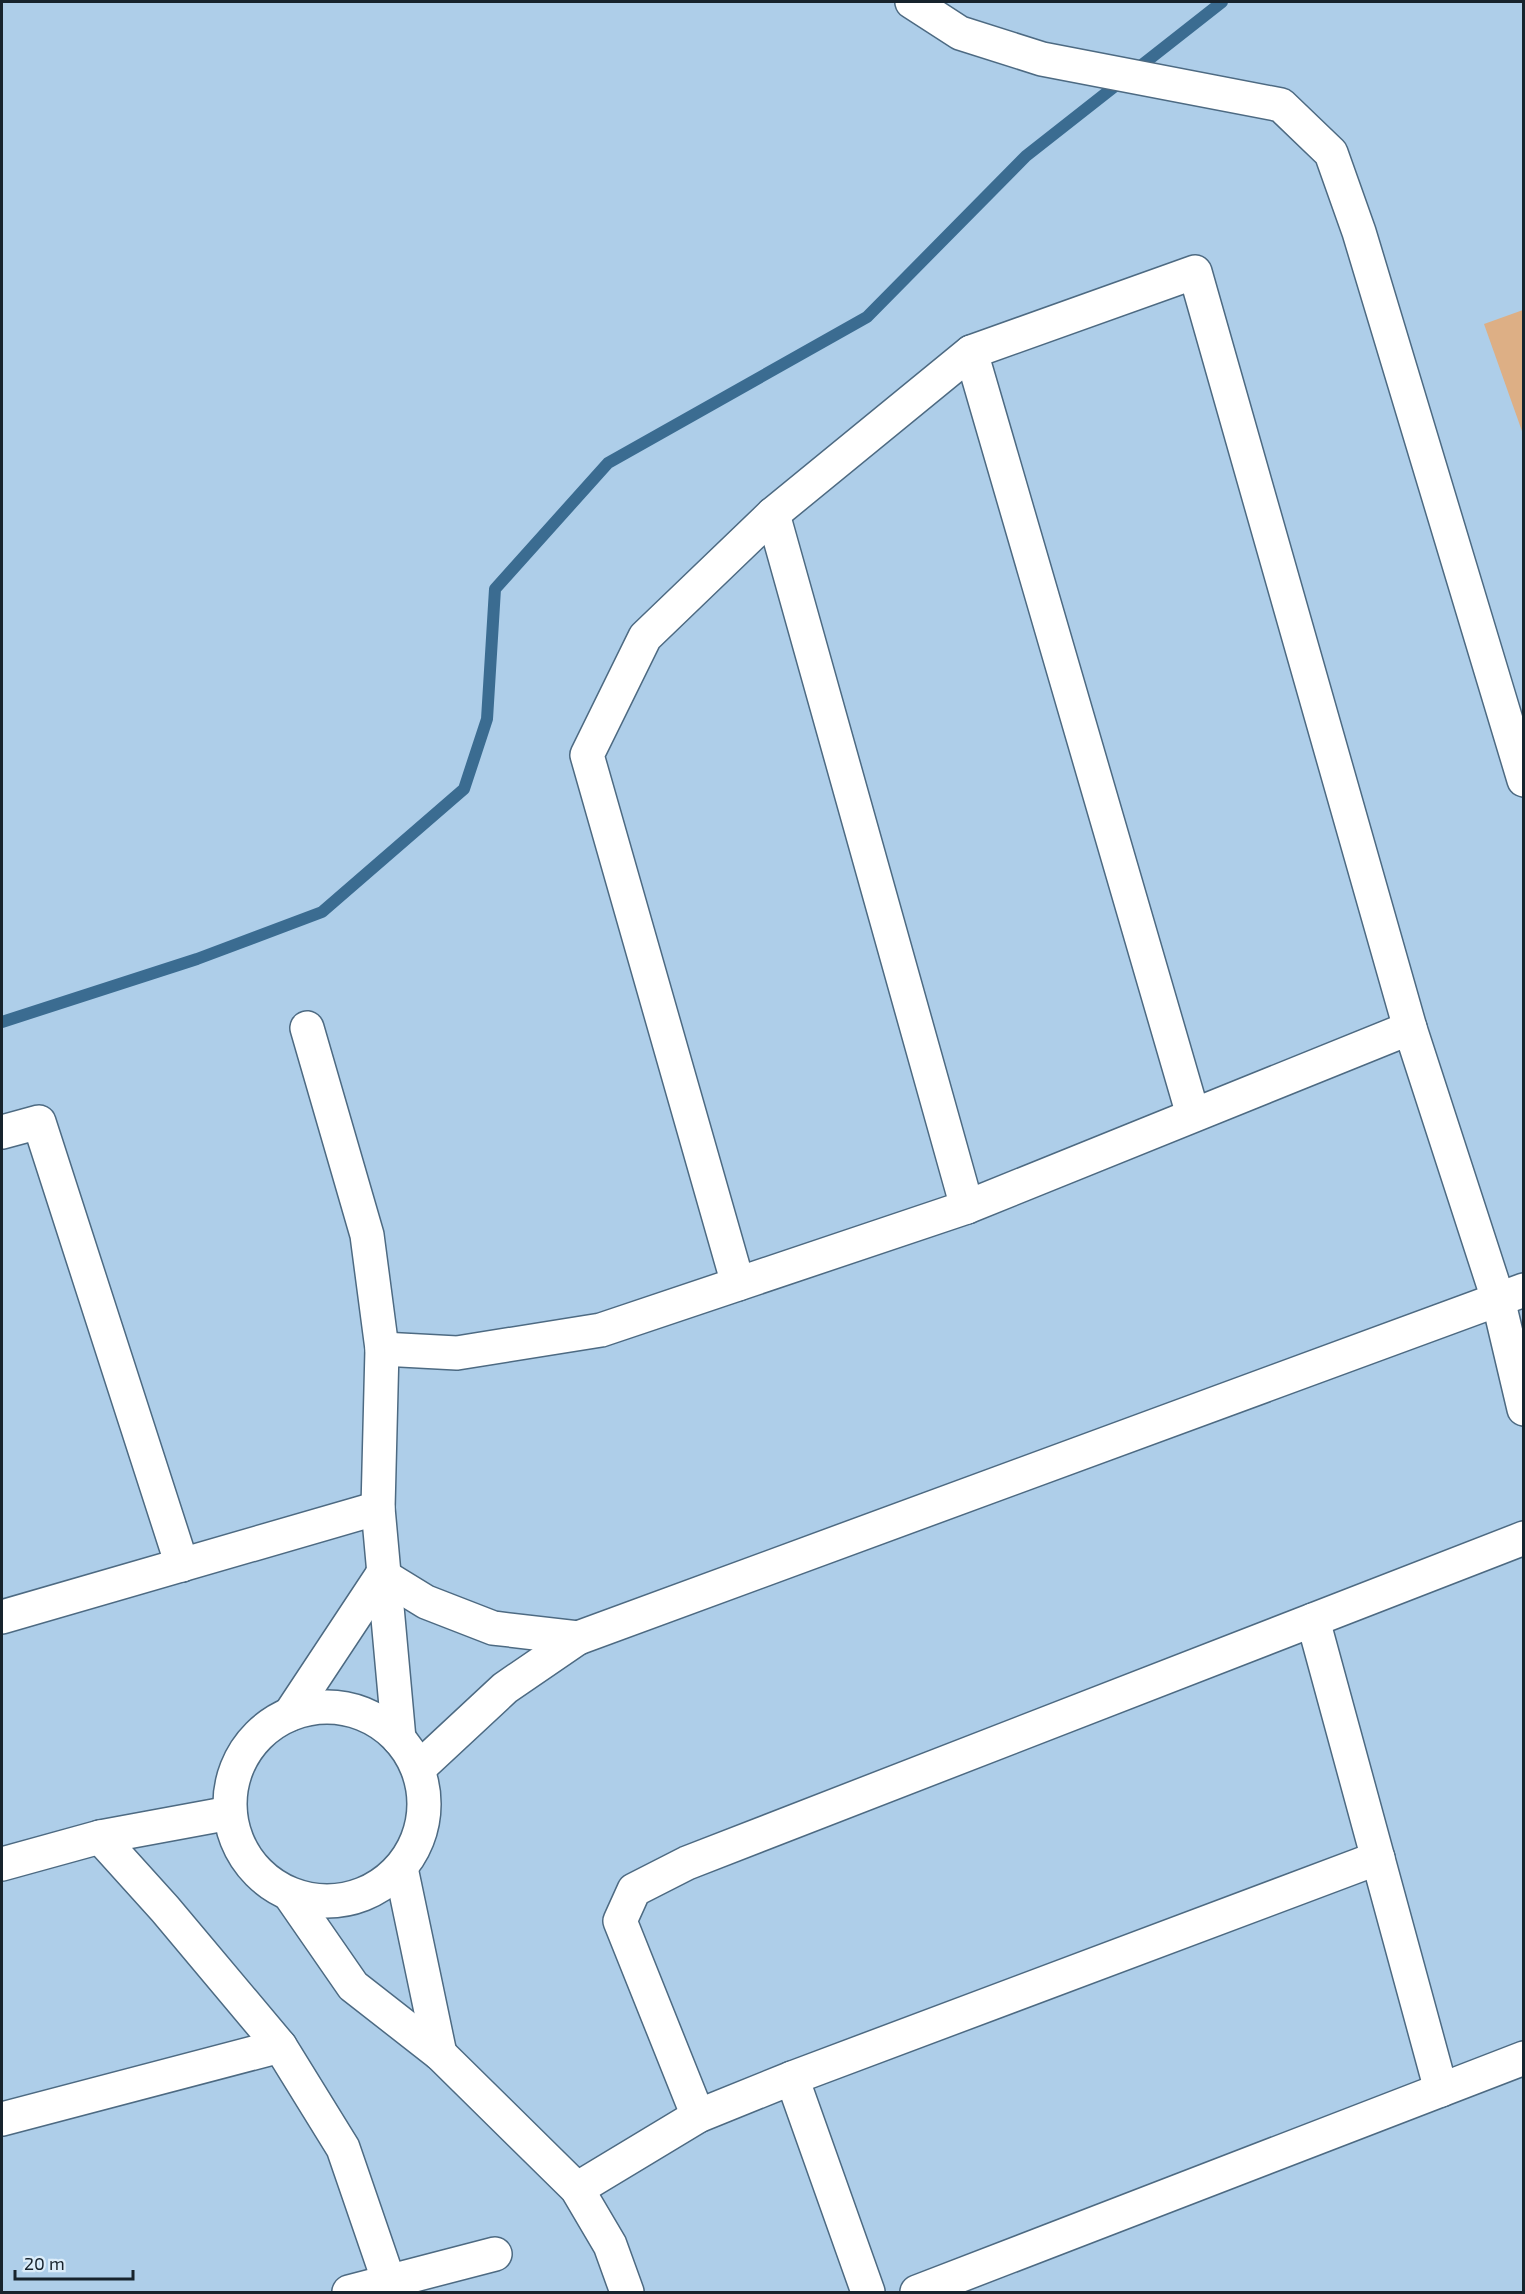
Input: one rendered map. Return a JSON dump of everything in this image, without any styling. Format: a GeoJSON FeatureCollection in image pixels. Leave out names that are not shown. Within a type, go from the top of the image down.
{"type":"FeatureCollection","features":[{"type":"Feature","properties":{"kind":"street"},"geometry":{"type":"LineString","coordinates":[[912,2],[960,33],[1042,59],[1281,105],[1330,153],[1359,232],[1524,780]]}},
{"type":"Feature","properties":{"kind":"street"},"geometry":{"type":"LineString","coordinates":[[738,1284],[587,755],[645,637],[773,514],[971,352],[1195,272],[1410,1028],[1511,1294],[1524,1409]]}},
{"type":"Feature","properties":{"kind":"street"},"geometry":{"type":"LineString","coordinates":[[971,352],[1193,1115]]}},
{"type":"Feature","properties":{"kind":"street"},"geometry":{"type":"LineString","coordinates":[[773,514],[967,1208]]}},
{"type":"Feature","properties":{"kind":"street"},"geometry":{"type":"LineString","coordinates":[[306,1028],[367,1235],[382,1349],[378,1508],[382,1575],[399,1739]]}},
{"type":"Feature","properties":{"kind":"street"},"geometry":{"type":"LineString","coordinates":[[382,1349],[457,1353],[601,1330],[967,1208],[1410,1028]]}},
{"type":"Feature","properties":{"kind":"street"},"geometry":{"type":"LineString","coordinates":[[2,1132],[39,1122],[182,1565]]}},
{"type":"Feature","properties":{"kind":"street"},"geometry":{"type":"LineString","coordinates":[[418,1769],[505,1688],[578,1638],[1511,1294]]}},
{"type":"Feature","properties":{"kind":"street"},"geometry":{"type":"LineString","coordinates":[[2,1617],[378,1508]]}},
{"type":"Feature","properties":{"kind":"street"},"geometry":{"type":"LineString","coordinates":[[698,2116],[620,1921],[634,1890],[687,1863],[1524,1538]]}},
{"type":"Feature","properties":{"kind":"street"},"geometry":{"type":"LineString","coordinates":[[382,1575],[426,1602],[493,1628],[578,1638]]}},
{"type":"Feature","properties":{"kind":"street"},"geometry":{"type":"LineString","coordinates":[[290,1714],[382,1575]]}},
{"type":"Feature","properties":{"kind":"street"},"geometry":{"type":"LineString","coordinates":[[1313,1620],[1441,2090]]}},
{"type":"Feature","properties":{"kind":"street"},"geometry":{"type":"LineString","coordinates":[[319,1707],[348,1709],[376,1720],[399,1739],[418,1769],[424,1795],[423,1821],[415,1845],[400,1868],[378,1887],[350,1899],[320,1901],[290,1895],[267,1882],[248,1863],[235,1839],[230,1813],[232,1782],[243,1754],[264,1730],[290,1714],[319,1707]]}},
{"type":"Feature","properties":{"kind":"street"},"geometry":{"type":"LineString","coordinates":[[2,1864],[100,1837],[230,1813]]}},
{"type":"Feature","properties":{"kind":"street"},"geometry":{"type":"LineString","coordinates":[[100,1837],[165,1909],[280,2046],[343,2148],[389,2282]]}},
{"type":"Feature","properties":{"kind":"street"},"geometry":{"type":"LineString","coordinates":[[577,2189],[698,2116],[792,2078],[1378,1858]]}},
{"type":"Feature","properties":{"kind":"street"},"geometry":{"type":"LineString","coordinates":[[400,1868],[440,2054]]}},
{"type":"Feature","properties":{"kind":"street"},"geometry":{"type":"LineString","coordinates":[[290,1895],[353,1986],[440,2054],[577,2189],[610,2245],[627,2292]]}},
{"type":"Feature","properties":{"kind":"street"},"geometry":{"type":"LineString","coordinates":[[2,2119],[280,2046]]}},
{"type":"Feature","properties":{"kind":"street"},"geometry":{"type":"LineString","coordinates":[[917,2292],[1524,2058]]}},
{"type":"Feature","properties":{"kind":"street"},"geometry":{"type":"LineString","coordinates":[[792,2078],[868,2292]]}},
{"type":"Feature","properties":{"kind":"street"},"geometry":{"type":"LineString","coordinates":[[349,2292],[495,2254]]}},
{"type":"Feature","properties":{"kind":"shaded area"},"geometry":{"type":"Polygon","coordinates":[[[1524,310],[1523,434],[1484,324],[1524,310]]]}},
{"type":"Feature","properties":{"kind":"waterway"},"geometry":{"type":"LineString","coordinates":[[2,1022],[197,959],[322,912],[464,789],[487,719],[495,589],[608,463],[867,317],[1026,156],[1222,2]]}}]}
